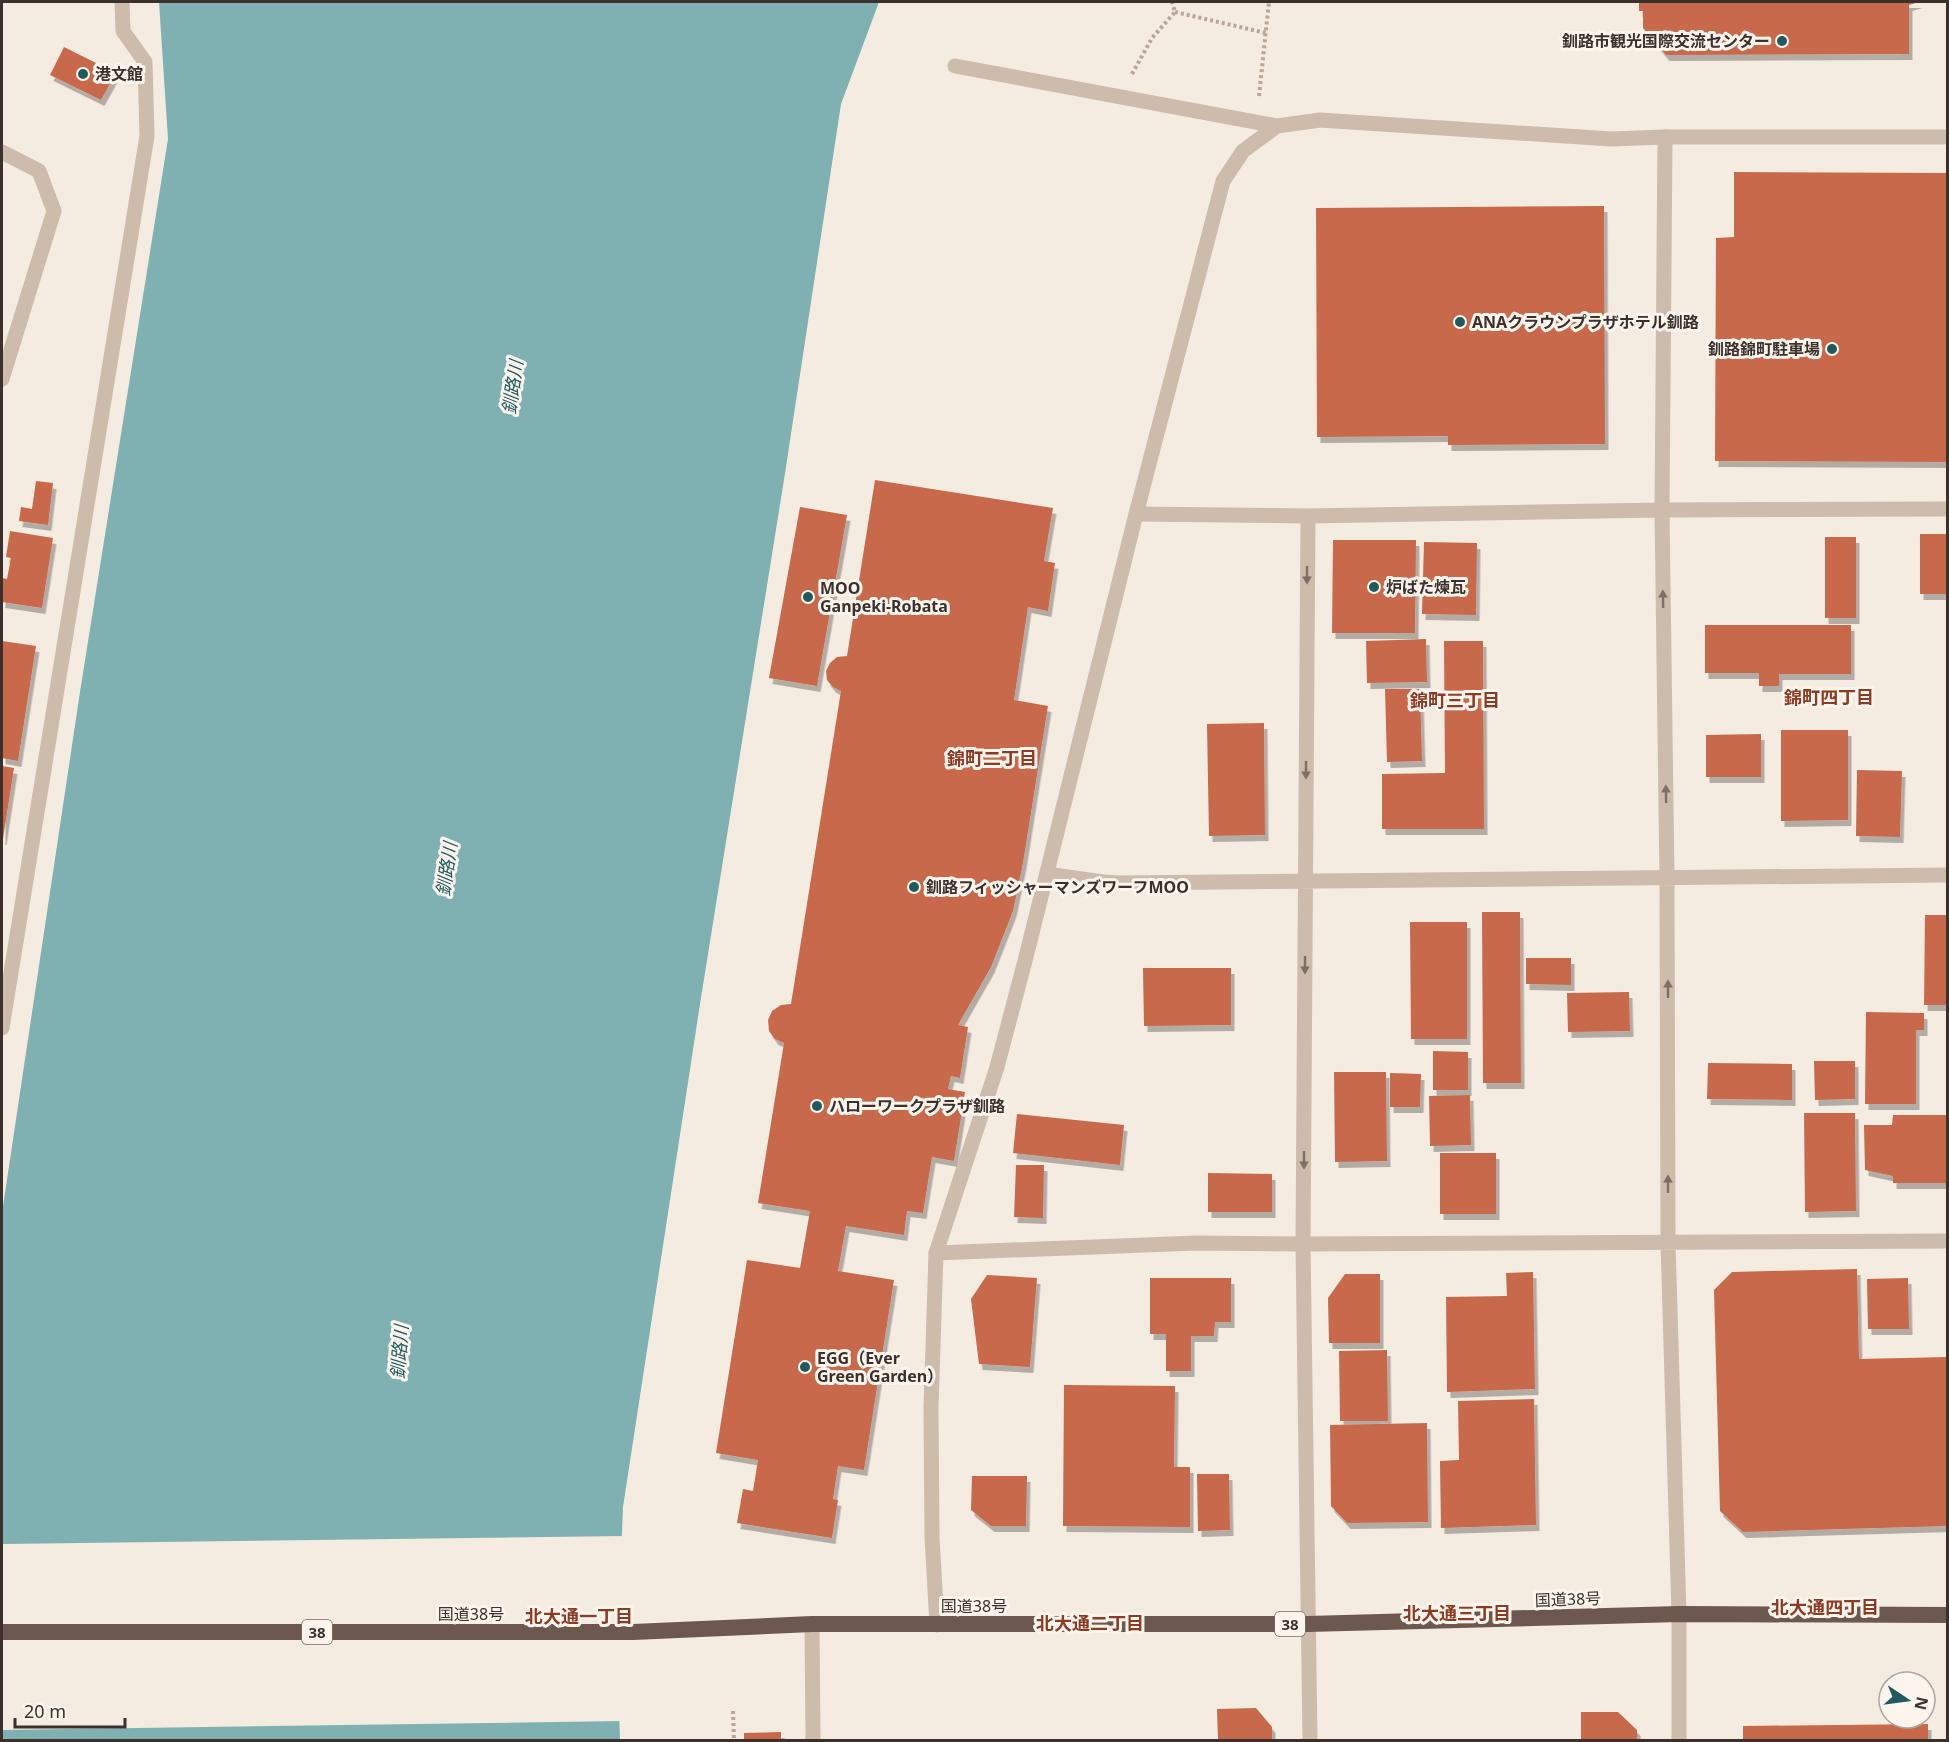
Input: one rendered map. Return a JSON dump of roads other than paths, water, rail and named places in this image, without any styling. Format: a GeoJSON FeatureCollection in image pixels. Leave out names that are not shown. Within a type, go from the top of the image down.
{"type":"FeatureCollection","features":[{"type":"Feature","properties":{"kind":"highway","name":"国道38号"},"geometry":{"type":"LineString","coordinates":[[2,1632],[633,1632],[812,1624],[1308,1624],[1679,1614],[1947,1615]]}},
{"type":"Feature","properties":{"kind":"street"},"geometry":{"type":"LineString","coordinates":[[2,1028],[147,136],[145,62],[123,31],[122,2]]}},
{"type":"Feature","properties":{"kind":"street"},"geometry":{"type":"LineString","coordinates":[[955,66],[1277,126],[1320,120],[1611,139],[1947,137]]}},
{"type":"Feature","properties":{"kind":"street"},"geometry":{"type":"LineString","coordinates":[[937,1625],[932,1537],[931,1407],[936,1253],[997,1067],[1136,514],[1223,181],[1244,151],[1277,126]]}},
{"type":"Feature","properties":{"kind":"street"},"geometry":{"type":"LineString","coordinates":[[1665,137],[1662,510],[1667,879],[1668,1243],[1679,1614],[1679,1740]]}},
{"type":"Feature","properties":{"kind":"street"},"geometry":{"type":"LineString","coordinates":[[2,152],[39,171],[54,211],[2,379]]}},
{"type":"Feature","properties":{"kind":"street"},"geometry":{"type":"LineString","coordinates":[[1136,514],[1308,516],[1662,510],[1947,509]]}},
{"type":"Feature","properties":{"kind":"street"},"geometry":{"type":"LineString","coordinates":[[1308,516],[1304,1244],[1310,1740]]}},
{"type":"Feature","properties":{"kind":"street"},"geometry":{"type":"LineString","coordinates":[[1047,874],[1103,882],[1947,875]]}},
{"type":"Feature","properties":{"kind":"street"},"geometry":{"type":"LineString","coordinates":[[936,1253],[1196,1243],[1947,1241]]}},
{"type":"Feature","properties":{"kind":"street"},"geometry":{"type":"LineString","coordinates":[[812,1624],[813,1740]]}},
{"type":"Feature","properties":{"kind":"water","name":"釧路川"},"geometry":{"type":"Polygon","coordinates":[[[159,2],[879,2],[841,104],[623,1507],[617,1654],[620,1740],[2,1740],[2,1213],[80,692],[168,139],[159,2]]]}},
{"type":"Feature","properties":{"kind":"place","name":"釧路市観光国際交流センター"},"geometry":{"type":"Point","coordinates":[1782,41]}},
{"type":"Feature","properties":{"kind":"place","name":"港文館"},"geometry":{"type":"Point","coordinates":[83,74]}},
{"type":"Feature","properties":{"kind":"place","name":"ANAクラウンプラザホテル釧路"},"geometry":{"type":"Point","coordinates":[1460,322]}},
{"type":"Feature","properties":{"kind":"place","name":"釧路錦町駐車場"},"geometry":{"type":"Point","coordinates":[1832,349]}},
{"type":"Feature","properties":{"kind":"place","name":"炉ばた煉瓦"},"geometry":{"type":"Point","coordinates":[1374,587]}},
{"type":"Feature","properties":{"kind":"place","name":"MOO Ganpeki-Robata"},"geometry":{"type":"Point","coordinates":[808,597]}},
{"type":"Feature","properties":{"kind":"place","name":"釧路フィッシャーマンズワーフMOO"},"geometry":{"type":"Point","coordinates":[914,887]}},
{"type":"Feature","properties":{"kind":"place","name":"ハローワークプラザ釧路"},"geometry":{"type":"Point","coordinates":[817,1106]}},
{"type":"Feature","properties":{"kind":"place","name":"EGG（Ever Green Garden）"},"geometry":{"type":"Point","coordinates":[805,1367]}},
{"type":"Feature","properties":{"kind":"district","name":"錦町四丁目"},"geometry":{"type":"Point","coordinates":[1829,697]}},
{"type":"Feature","properties":{"kind":"district","name":"錦町三丁目"},"geometry":{"type":"Point","coordinates":[1455,700]}},
{"type":"Feature","properties":{"kind":"district","name":"錦町二丁目"},"geometry":{"type":"Point","coordinates":[992,758]}},
{"type":"Feature","properties":{"kind":"district","name":"北大通四丁目"},"geometry":{"type":"Point","coordinates":[1825,1607]}},
{"type":"Feature","properties":{"kind":"district","name":"北大通三丁目"},"geometry":{"type":"Point","coordinates":[1457,1613]}},
{"type":"Feature","properties":{"kind":"district","name":"北大通一丁目"},"geometry":{"type":"Point","coordinates":[579,1616]}},
{"type":"Feature","properties":{"kind":"district","name":"北大通二丁目"},"geometry":{"type":"Point","coordinates":[1090,1623]}}]}
